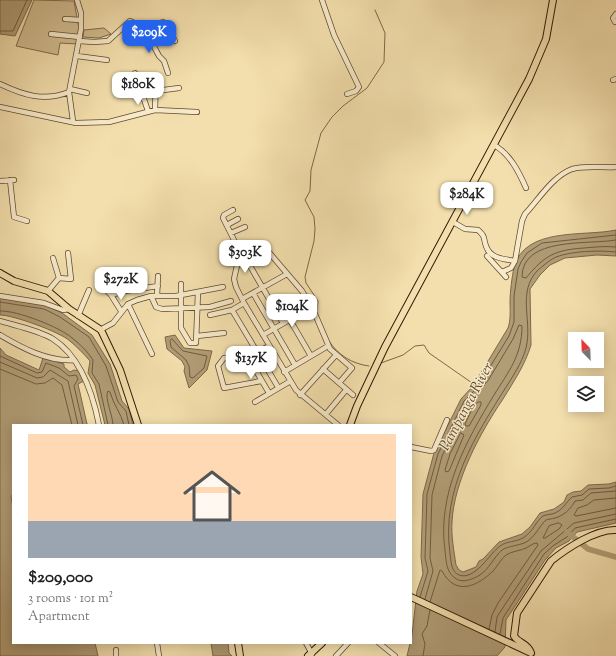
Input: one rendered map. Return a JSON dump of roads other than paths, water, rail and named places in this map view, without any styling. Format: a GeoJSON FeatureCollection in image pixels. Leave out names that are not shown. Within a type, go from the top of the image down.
{"type":"FeatureCollection","features":[{"type":"Feature","properties":{"kind":"main road"},"geometry":{"type":"LineString","coordinates":[[350,424],[357,406],[386,347],[540,57],[546,39],[553,0]]}},
{"type":"Feature","properties":{"kind":"main road"},"geometry":{"type":"LineString","coordinates":[[0,273],[14,282],[48,291],[78,316],[100,330],[120,370],[138,424]]}},
{"type":"Feature","properties":{"kind":"main road"},"geometry":{"type":"LineString","coordinates":[[530,653],[527,645],[514,636],[517,613],[551,561],[579,543],[600,532],[616,530]]}},
{"type":"Feature","properties":{"kind":"main road"},"geometry":{"type":"LineString","coordinates":[[412,597],[530,653]]}},
{"type":"Feature","properties":{"kind":"main road"},"geometry":{"type":"LineString","coordinates":[[238,644],[240,656]]}},
{"type":"Feature","properties":{"kind":"main road"},"geometry":{"type":"LineString","coordinates":[[310,655],[321,644]]}},
{"type":"Feature","properties":{"kind":"street"},"geometry":{"type":"LineString","coordinates":[[73,121],[70,91],[80,39],[81,20],[77,0]]}},
{"type":"Feature","properties":{"kind":"street"},"geometry":{"type":"LineString","coordinates":[[322,0],[334,35],[359,87],[347,94]]}},
{"type":"Feature","properties":{"kind":"street"},"geometry":{"type":"LineString","coordinates":[[615,22],[613,17],[616,14]]}},
{"type":"Feature","properties":{"kind":"street"},"geometry":{"type":"LineString","coordinates":[[65,19],[81,20]]}},
{"type":"Feature","properties":{"kind":"street"},"geometry":{"type":"LineString","coordinates":[[51,34],[94,42],[108,41],[130,21],[144,28],[159,56],[164,61],[168,73]]}},
{"type":"Feature","properties":{"kind":"street"},"geometry":{"type":"LineString","coordinates":[[144,28],[163,22],[175,40]]}},
{"type":"Feature","properties":{"kind":"street"},"geometry":{"type":"LineString","coordinates":[[76,56],[107,60]]}},
{"type":"Feature","properties":{"kind":"street"},"geometry":{"type":"LineString","coordinates":[[135,73],[148,111]]}},
{"type":"Feature","properties":{"kind":"street"},"geometry":{"type":"LineString","coordinates":[[154,110],[156,79]]}},
{"type":"Feature","properties":{"kind":"street"},"geometry":{"type":"LineString","coordinates":[[0,84],[24,94],[38,97],[62,95],[70,91],[87,93]]}},
{"type":"Feature","properties":{"kind":"street"},"geometry":{"type":"LineString","coordinates":[[156,92],[179,88]]}},
{"type":"Feature","properties":{"kind":"street"},"geometry":{"type":"LineString","coordinates":[[0,107],[50,118],[73,121],[76,123],[109,122],[154,110],[197,112]]}},
{"type":"Feature","properties":{"kind":"street"},"geometry":{"type":"LineString","coordinates":[[494,145],[504,152],[514,165],[526,188]]}},
{"type":"Feature","properties":{"kind":"street"},"geometry":{"type":"LineString","coordinates":[[502,272],[511,268],[515,261],[522,221],[526,214],[558,177],[573,169],[616,167]]}},
{"type":"Feature","properties":{"kind":"street"},"geometry":{"type":"LineString","coordinates":[[0,181],[12,180],[14,217],[27,221]]}},
{"type":"Feature","properties":{"kind":"street"},"geometry":{"type":"LineString","coordinates":[[233,210],[223,216],[241,252],[283,323]]}},
{"type":"Feature","properties":{"kind":"street"},"geometry":{"type":"LineString","coordinates":[[227,225],[238,219]]}},
{"type":"Feature","properties":{"kind":"street"},"geometry":{"type":"LineString","coordinates":[[453,222],[465,229],[478,230],[485,237],[485,245],[495,257],[515,261]]}},
{"type":"Feature","properties":{"kind":"street"},"geometry":{"type":"LineString","coordinates":[[231,233],[245,227]]}},
{"type":"Feature","properties":{"kind":"street"},"geometry":{"type":"LineString","coordinates":[[337,424],[300,395],[289,382],[243,301],[234,279],[241,252],[255,244],[261,243],[302,291],[312,307],[328,346],[336,355],[352,368],[339,383]]}},
{"type":"Feature","properties":{"kind":"street"},"geometry":{"type":"LineString","coordinates":[[59,278],[71,279],[68,253]]}},
{"type":"Feature","properties":{"kind":"street"},"geometry":{"type":"LineString","coordinates":[[487,256],[506,277]]}},
{"type":"Feature","properties":{"kind":"street"},"geometry":{"type":"LineString","coordinates":[[53,258],[59,278]]}},
{"type":"Feature","properties":{"kind":"street"},"geometry":{"type":"LineString","coordinates":[[210,314],[232,310],[252,293],[287,274]]}},
{"type":"Feature","properties":{"kind":"street"},"geometry":{"type":"LineString","coordinates":[[157,296],[158,276]]}},
{"type":"Feature","properties":{"kind":"street"},"geometry":{"type":"LineString","coordinates":[[48,291],[59,278]]}},
{"type":"Feature","properties":{"kind":"street"},"geometry":{"type":"LineString","coordinates":[[98,282],[110,295],[121,311]]}},
{"type":"Feature","properties":{"kind":"street"},"geometry":{"type":"LineString","coordinates":[[181,284],[182,331],[190,343],[196,343],[198,292]]}},
{"type":"Feature","properties":{"kind":"street"},"geometry":{"type":"LineString","coordinates":[[110,295],[158,286]]}},
{"type":"Feature","properties":{"kind":"street"},"geometry":{"type":"LineString","coordinates":[[100,330],[113,323],[128,304],[151,296],[198,292],[223,287]]}},
{"type":"Feature","properties":{"kind":"street"},"geometry":{"type":"LineString","coordinates":[[78,316],[89,290]]}},
{"type":"Feature","properties":{"kind":"street"},"geometry":{"type":"LineString","coordinates":[[252,293],[295,365]]}},
{"type":"Feature","properties":{"kind":"street"},"geometry":{"type":"LineString","coordinates":[[0,296],[44,303],[63,310],[69,309]]}},
{"type":"Feature","properties":{"kind":"street"},"geometry":{"type":"LineString","coordinates":[[151,296],[156,307],[162,309],[216,306],[231,301]]}},
{"type":"Feature","properties":{"kind":"street"},"geometry":{"type":"LineString","coordinates":[[128,304],[152,354]]}},
{"type":"Feature","properties":{"kind":"street"},"geometry":{"type":"LineString","coordinates":[[263,335],[312,307]]}},
{"type":"Feature","properties":{"kind":"street"},"geometry":{"type":"LineString","coordinates":[[232,310],[278,387]]}},
{"type":"Feature","properties":{"kind":"street"},"geometry":{"type":"LineString","coordinates":[[290,320],[311,356]]}},
{"type":"Feature","properties":{"kind":"street"},"geometry":{"type":"LineString","coordinates":[[0,321],[49,337],[62,347],[74,360],[91,395],[99,424]]}},
{"type":"Feature","properties":{"kind":"street"},"geometry":{"type":"LineString","coordinates":[[197,336],[224,333]]}},
{"type":"Feature","properties":{"kind":"street"},"geometry":{"type":"LineString","coordinates":[[0,335],[48,358],[74,360]]}},
{"type":"Feature","properties":{"kind":"street"},"geometry":{"type":"LineString","coordinates":[[261,381],[226,389],[223,387],[218,366],[224,358],[248,357],[269,346]]}},
{"type":"Feature","properties":{"kind":"street"},"geometry":{"type":"LineString","coordinates":[[284,372],[328,346]]}},
{"type":"Feature","properties":{"kind":"street"},"geometry":{"type":"LineString","coordinates":[[300,395],[336,355]]}},
{"type":"Feature","properties":{"kind":"street"},"geometry":{"type":"LineString","coordinates":[[248,357],[269,393]]}},
{"type":"Feature","properties":{"kind":"street"},"geometry":{"type":"LineString","coordinates":[[323,369],[353,395]]}},
{"type":"Feature","properties":{"kind":"street"},"geometry":{"type":"LineString","coordinates":[[255,402],[278,387],[289,382]]}},
{"type":"Feature","properties":{"kind":"street"},"geometry":{"type":"LineString","coordinates":[[326,414],[346,390]]}},
{"type":"Feature","properties":{"kind":"street"},"geometry":{"type":"LineString","coordinates":[[412,447],[431,451],[434,450],[447,420]]}},
{"type":"Feature","properties":{"kind":"street"},"geometry":{"type":"LineString","coordinates":[[157,644],[159,656]]}},
{"type":"Feature","properties":{"kind":"street"},"geometry":{"type":"LineString","coordinates":[[306,644],[310,655]]}},
{"type":"Feature","properties":{"kind":"street"},"geometry":{"type":"LineString","coordinates":[[336,656],[347,644]]}},
{"type":"Feature","properties":{"kind":"street"},"geometry":{"type":"LineString","coordinates":[[380,644],[395,656]]}},
{"type":"Feature","properties":{"kind":"street"},"geometry":{"type":"LineString","coordinates":[[116,650],[116,656]]}},
{"type":"Feature","properties":{"kind":"water"},"geometry":{"type":"Polygon","coordinates":[[[0,0],[32,0],[15,36],[0,34],[0,0]]]}},
{"type":"Feature","properties":{"kind":"water","name":"Pampanga River"},"geometry":{"type":"Polygon","coordinates":[[[616,230],[616,256],[597,255],[565,258],[550,265],[540,275],[530,289],[531,345],[529,352],[519,373],[477,442],[463,474],[458,490],[452,522],[456,565],[459,570],[463,572],[476,567],[479,561],[483,559],[499,542],[522,534],[530,527],[540,513],[554,509],[564,502],[567,495],[573,492],[581,491],[588,485],[609,484],[616,482],[616,523],[577,532],[569,541],[556,548],[545,560],[506,620],[505,647],[497,656],[407,656],[410,644],[412,644],[417,591],[423,574],[421,557],[423,494],[434,453],[461,399],[473,386],[508,328],[514,268],[520,255],[530,245],[542,239],[573,234],[616,230]]]}},
{"type":"Feature","properties":{"kind":"water"},"geometry":{"type":"Polygon","coordinates":[[[0,298],[45,305],[62,313],[92,335],[110,364],[122,401],[129,409],[133,424],[105,424],[95,385],[88,373],[90,361],[70,341],[65,337],[47,329],[25,321],[0,315],[0,298]]]}},
{"type":"Feature","properties":{"kind":"water"},"geometry":{"type":"Polygon","coordinates":[[[175,335],[184,348],[212,351],[207,370],[189,388],[184,371],[185,367],[182,361],[167,349],[165,337],[175,335]]]}},
{"type":"Feature","properties":{"kind":"water"},"geometry":{"type":"Polygon","coordinates":[[[0,348],[6,355],[39,370],[43,358],[64,364],[64,367],[70,372],[74,370],[79,371],[84,381],[78,384],[87,424],[12,424],[12,644],[95,644],[98,656],[0,656],[0,348]]]}},
{"type":"Feature","properties":{"kind":"water"},"geometry":{"type":"Polygon","coordinates":[[[211,644],[228,644],[229,653],[232,656],[213,656],[211,644]]]}},
{"type":"Feature","properties":{"kind":"waterway"},"geometry":{"type":"LineString","coordinates":[[317,314],[318,301],[306,283],[305,277],[314,241],[315,229],[314,217],[305,200],[310,191],[311,170],[321,133],[332,117],[343,106],[367,88],[384,62],[385,33],[375,10]]}},
{"type":"Feature","properties":{"kind":"waterway"},"geometry":{"type":"LineString","coordinates":[[329,341],[341,355],[351,361],[369,366]]}},
{"type":"Feature","properties":{"kind":"waterway","name":"Pampanga River"},"geometry":{"type":"LineString","coordinates":[[381,363],[403,355],[415,346],[424,345],[429,353],[475,385]]}},
{"type":"Feature","properties":{"kind":"waterway"},"geometry":{"type":"LineString","coordinates":[[567,532],[588,549],[616,557]]}}]}
